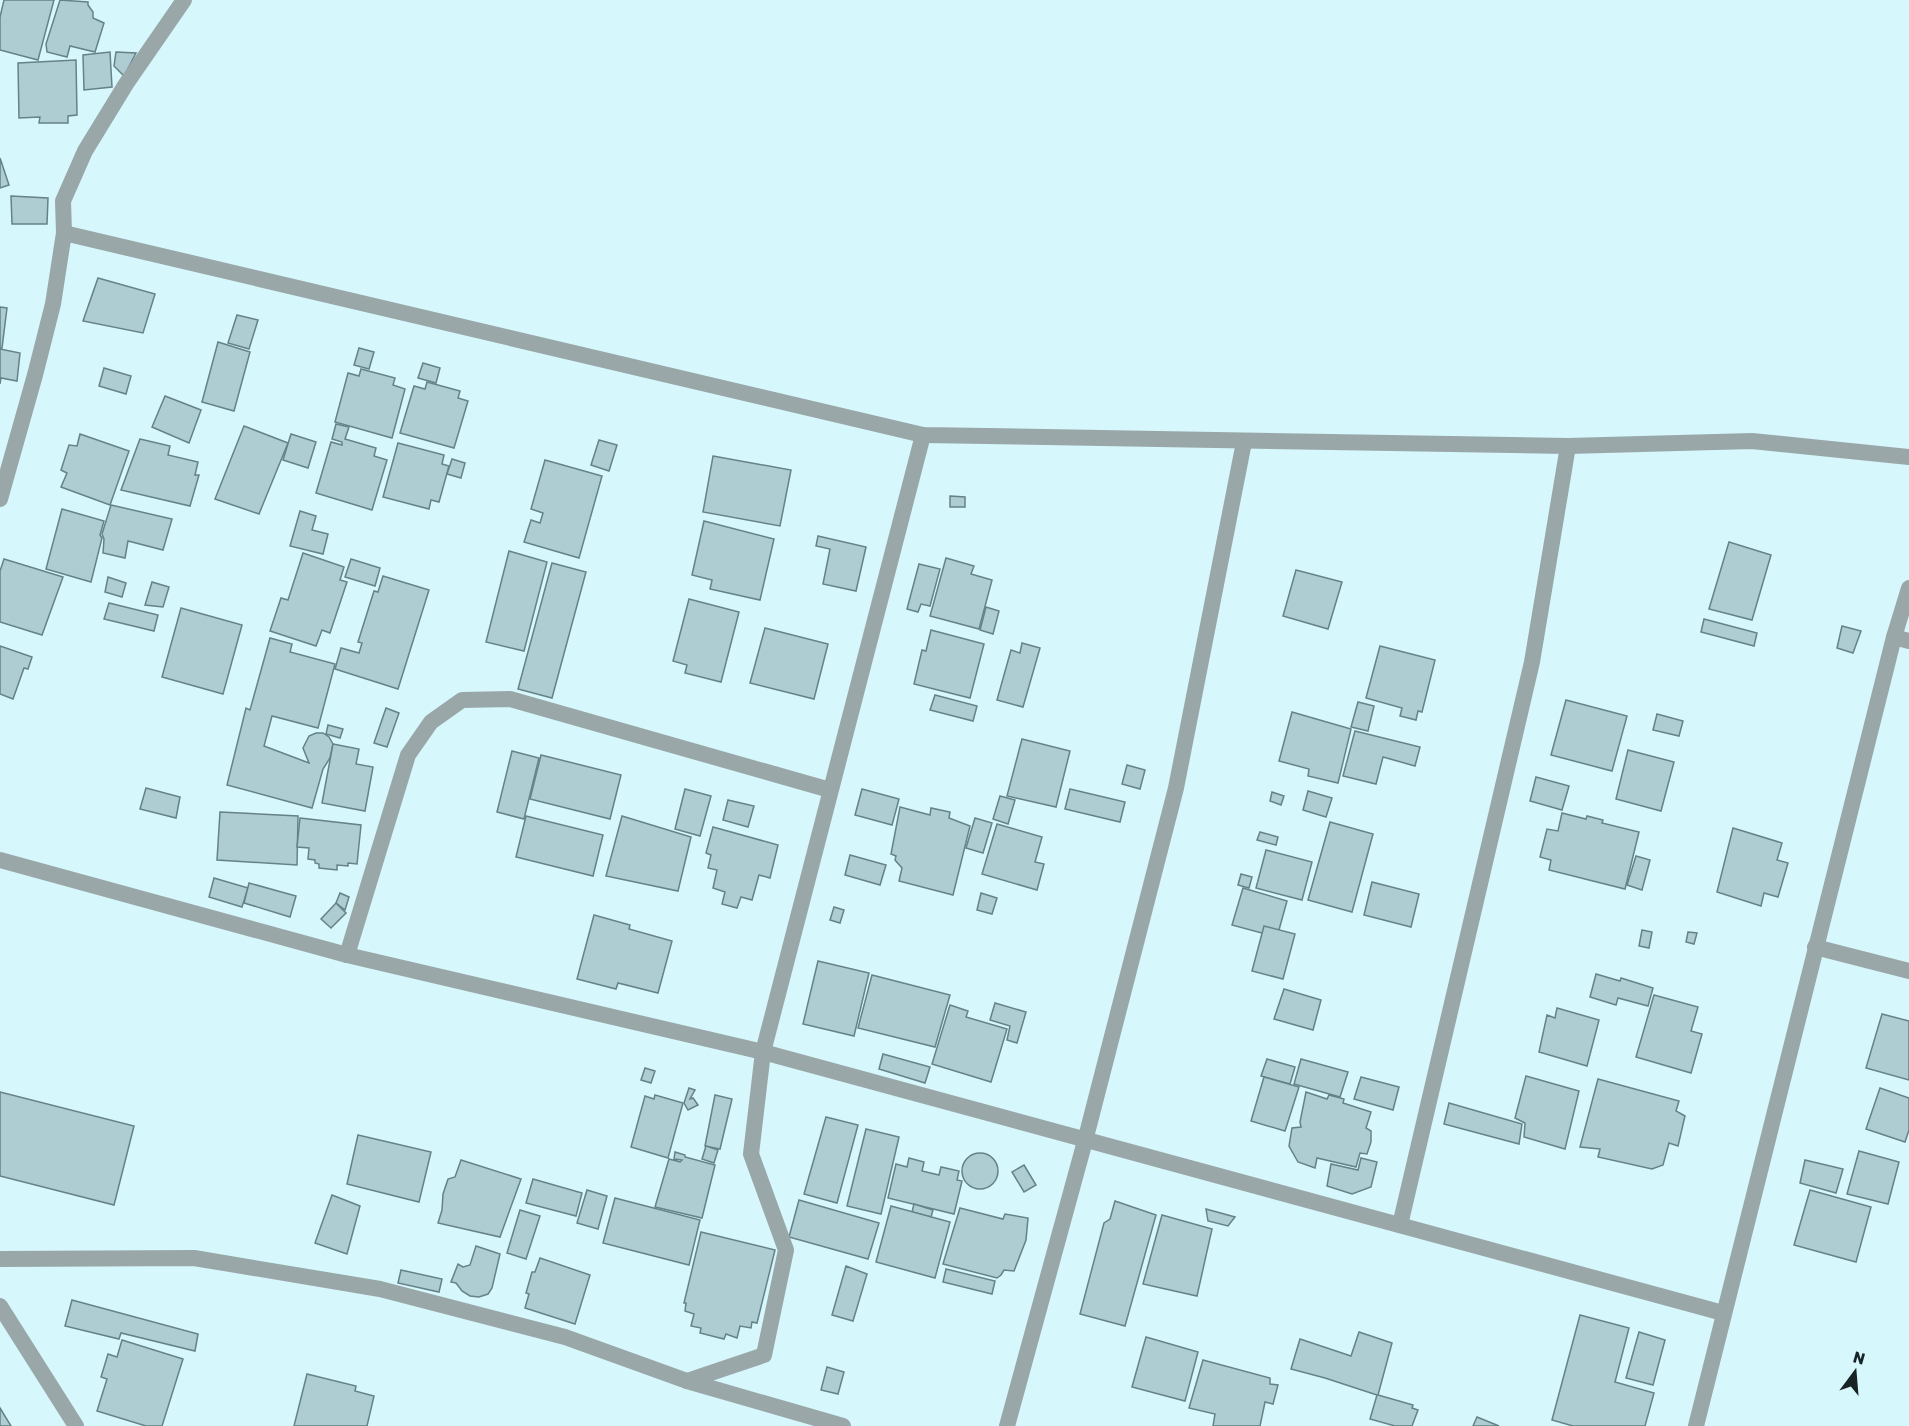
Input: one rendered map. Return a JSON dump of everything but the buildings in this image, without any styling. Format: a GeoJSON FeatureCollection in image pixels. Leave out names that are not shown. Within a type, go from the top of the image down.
{"type":"FeatureCollection","features":[{"type":"Feature","properties":{"kind":"street"},"geometry":{"type":"LineString","coordinates":[[0,499],[53,304],[64,234],[63,201],[85,151],[126,84],[184,0]]}},
{"type":"Feature","properties":{"kind":"street"},"geometry":{"type":"LineString","coordinates":[[64,234],[923,435],[1568,446],[1752,441],[1909,457]]}},
{"type":"Feature","properties":{"kind":"street"},"geometry":{"type":"LineString","coordinates":[[687,1381],[764,1355],[786,1250],[751,1154],[763,1052],[923,435]]}},
{"type":"Feature","properties":{"kind":"street"},"geometry":{"type":"LineString","coordinates":[[1007,1426],[1085,1141],[1176,788],[1244,442]]}},
{"type":"Feature","properties":{"kind":"street"},"geometry":{"type":"LineString","coordinates":[[1400,1226],[1532,662],[1568,446]]}},
{"type":"Feature","properties":{"kind":"street"},"geometry":{"type":"LineString","coordinates":[[1696,1426],[1815,947],[1901,639],[1909,588]]}},
{"type":"Feature","properties":{"kind":"street"},"geometry":{"type":"LineString","coordinates":[[347,955],[408,755],[431,722],[462,700],[510,699],[830,790]]}},
{"type":"Feature","properties":{"kind":"street"},"geometry":{"type":"LineString","coordinates":[[0,860],[347,955],[763,1052],[1723,1313]]}},
{"type":"Feature","properties":{"kind":"street"},"geometry":{"type":"LineString","coordinates":[[1815,947],[1909,971]]}},
{"type":"Feature","properties":{"kind":"street"},"geometry":{"type":"LineString","coordinates":[[0,1259],[194,1258],[380,1289],[565,1337],[687,1381],[843,1426]]}},
{"type":"Feature","properties":{"kind":"street"},"geometry":{"type":"LineString","coordinates":[[0,1306],[76,1426]]}}]}
